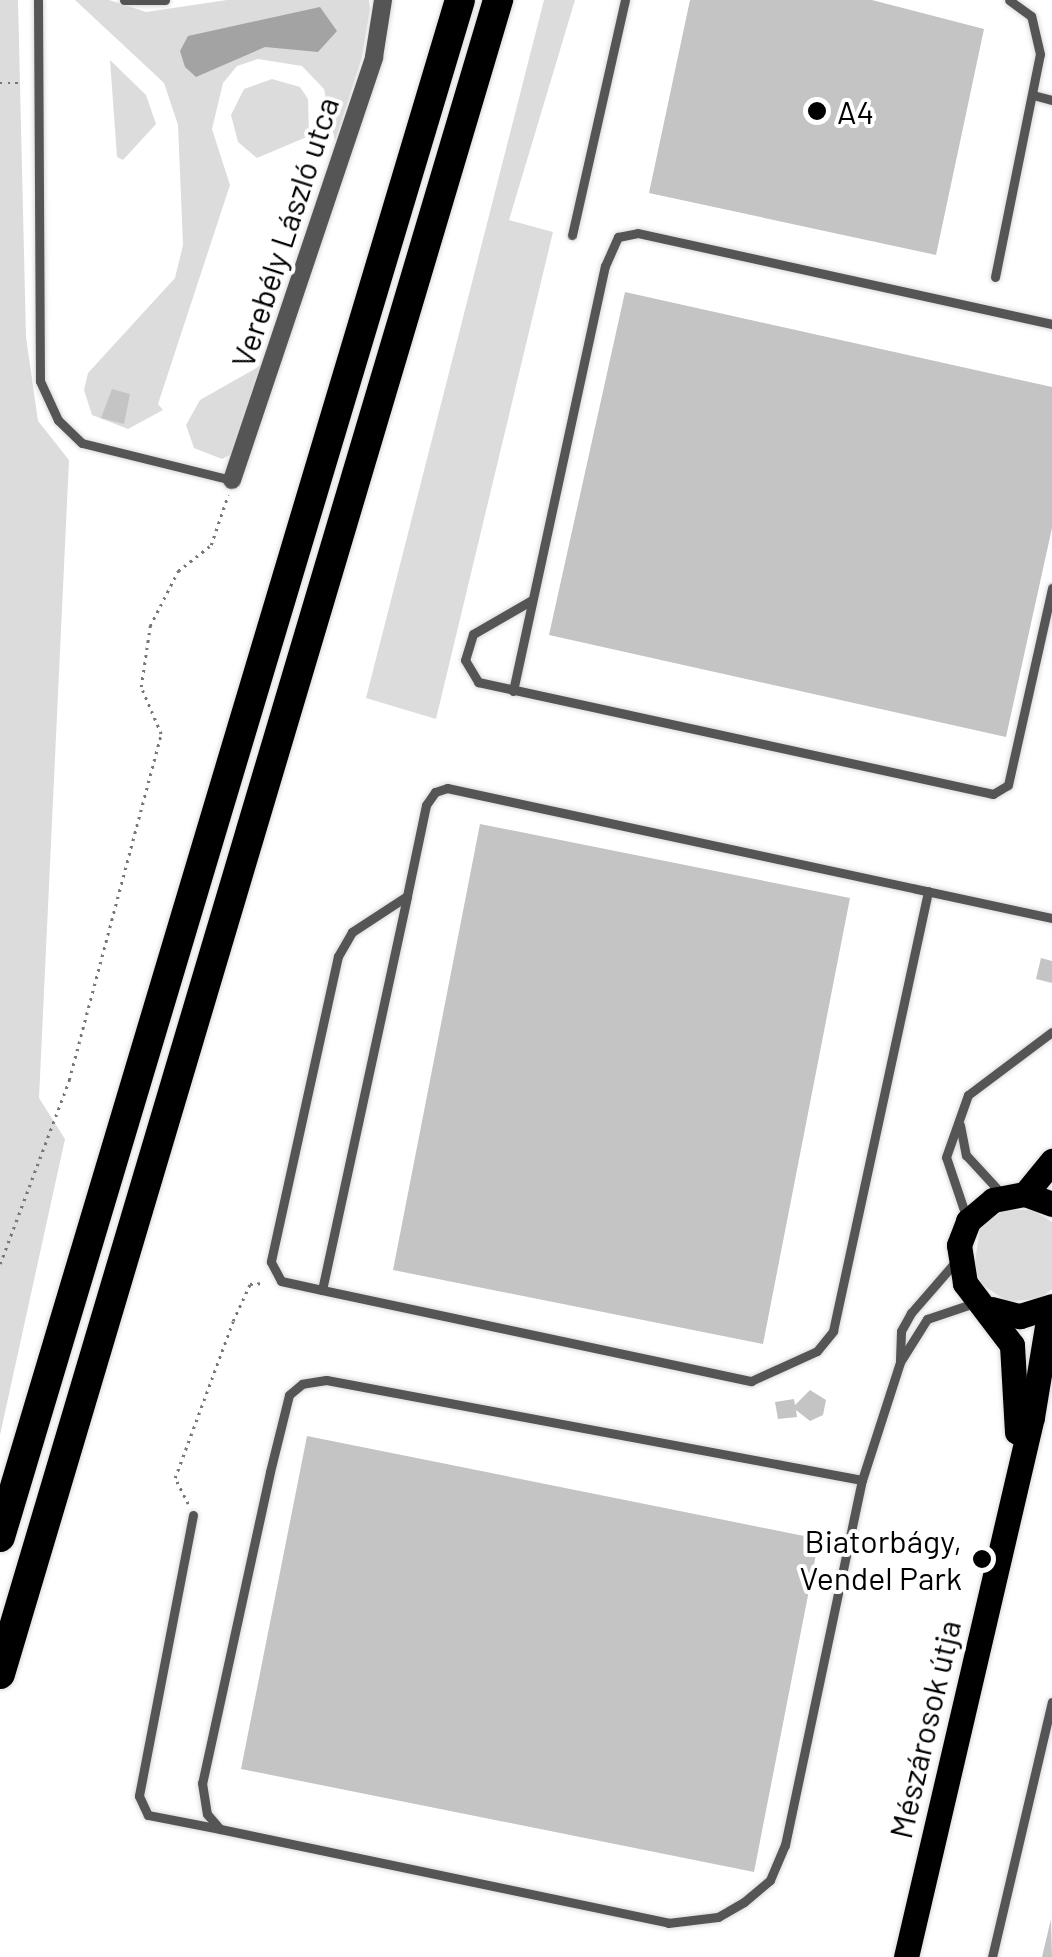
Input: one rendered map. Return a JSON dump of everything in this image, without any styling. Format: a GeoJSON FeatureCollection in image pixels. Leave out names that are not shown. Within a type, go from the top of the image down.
{"type":"FeatureCollection","features":[{"type":"Feature","properties":{"kind":"highway"},"geometry":{"type":"LineString","coordinates":[[0,1538],[460,0]]}},
{"type":"Feature","properties":{"kind":"highway"},"geometry":{"type":"LineString","coordinates":[[0,1674],[498,0]]}},
{"type":"Feature","properties":{"kind":"main road"},"geometry":{"type":"LineString","coordinates":[[958,1258],[968,1221],[1014,1195],[1052,1161]]}},
{"type":"Feature","properties":{"kind":"main road"},"geometry":{"type":"LineString","coordinates":[[1014,1195],[1052,1204]]}},
{"type":"Feature","properties":{"kind":"main road","name":"Mészárosok útja"},"geometry":{"type":"LineString","coordinates":[[958,1258],[965,1283],[1012,1345],[1020,1457]]}},
{"type":"Feature","properties":{"kind":"main road","name":"Mészárosok útja"},"geometry":{"type":"LineString","coordinates":[[906,1957],[1051,1307],[1020,1316],[986,1306]]}},
{"type":"Feature","properties":{"kind":"street","name":"Verebély László utca"},"geometry":{"type":"LineString","coordinates":[[232,480],[374,58],[382,0]]}},
{"type":"Feature","properties":{"kind":"lane"},"geometry":{"type":"LineString","coordinates":[[38,0],[36,341],[40,382],[58,420],[82,443],[108,454],[232,480]]}},
{"type":"Feature","properties":{"kind":"lane"},"geometry":{"type":"LineString","coordinates":[[131,1],[165,0]]}},
{"type":"Feature","properties":{"kind":"lane"},"geometry":{"type":"LineString","coordinates":[[572,235],[625,0]]}},
{"type":"Feature","properties":{"kind":"lane"},"geometry":{"type":"LineString","coordinates":[[995,277],[1033,95],[1038,29],[1009,0]]}},
{"type":"Feature","properties":{"kind":"lane"},"geometry":{"type":"LineString","coordinates":[[1033,95],[1052,100]]}},
{"type":"Feature","properties":{"kind":"lane"},"geometry":{"type":"LineString","coordinates":[[513,691],[605,266],[618,237],[638,233],[1052,324]]}},
{"type":"Feature","properties":{"kind":"lane"},"geometry":{"type":"LineString","coordinates":[[532,600],[483,626],[466,646],[469,672],[478,682],[994,794],[1008,785],[1052,588]]}},
{"type":"Feature","properties":{"kind":"lane"},"geometry":{"type":"LineString","coordinates":[[322,1290],[426,805],[448,788],[1052,918]]}},
{"type":"Feature","properties":{"kind":"lane"},"geometry":{"type":"LineString","coordinates":[[407,896],[352,932],[338,956],[272,1262],[282,1281],[751,1381],[816,1351],[833,1331],[928,890]]}},
{"type":"Feature","properties":{"kind":"lane"},"geometry":{"type":"LineString","coordinates":[[968,1221],[946,1157],[968,1095],[1052,1032]]}},
{"type":"Feature","properties":{"kind":"lane"},"geometry":{"type":"LineString","coordinates":[[960,1118],[966,1155],[1014,1195]]}},
{"type":"Feature","properties":{"kind":"lane"},"geometry":{"type":"LineString","coordinates":[[193,1515],[138,1796],[148,1816],[668,1923],[718,1917],[770,1880],[785,1845],[862,1480],[900,1362],[902,1332],[911,1312],[958,1258]]}},
{"type":"Feature","properties":{"kind":"lane"},"geometry":{"type":"LineString","coordinates":[[900,1362],[927,1319],[958,1304],[986,1306]]}},
{"type":"Feature","properties":{"kind":"lane"},"geometry":{"type":"LineString","coordinates":[[220,1830],[207,1814],[202,1783],[284,1410],[302,1384],[326,1380],[862,1480]]}},
{"type":"Feature","properties":{"kind":"lane"},"geometry":{"type":"LineString","coordinates":[[992,1957],[1052,1702]]}},
{"type":"Feature","properties":{"kind":"path"},"geometry":{"type":"LineString","coordinates":[[0,83],[38,83]]}},
{"type":"Feature","properties":{"kind":"path"},"geometry":{"type":"LineString","coordinates":[[0,1264],[14,1212],[68,1080],[160,734],[141,687],[150,626],[178,571],[212,545],[232,480]]}},
{"type":"Feature","properties":{"kind":"path"},"geometry":{"type":"LineString","coordinates":[[193,1515],[175,1478],[233,1321],[250,1284],[282,1281]]}},
{"type":"Feature","properties":{"kind":"shaded area"},"geometry":{"type":"Polygon","coordinates":[[[0,0],[18,0],[26,337],[38,421],[69,460],[39,1098],[65,1139],[0,1435],[0,0]]]}},
{"type":"Feature","properties":{"kind":"shaded area"},"geometry":{"type":"Polygon","coordinates":[[[75,0],[109,0],[146,12],[227,0],[369,0],[362,57],[335,141],[324,89],[302,66],[258,59],[237,66],[223,83],[212,129],[230,185],[158,404],[163,410],[128,429],[92,415],[84,390],[88,373],[175,278],[183,245],[178,125],[164,83],[75,0]]]}},
{"type":"Feature","properties":{"kind":"shaded area"},"geometry":{"type":"Polygon","coordinates":[[[544,0],[575,0],[509,220],[553,232],[436,719],[366,698],[544,0]]]}},
{"type":"Feature","properties":{"kind":"shaded area"},"geometry":{"type":"Polygon","coordinates":[[[320,7],[337,31],[318,52],[265,47],[196,77],[185,67],[180,51],[188,36],[320,7]]]}},
{"type":"Feature","properties":{"kind":"shaded area"},"geometry":{"type":"Polygon","coordinates":[[[110,60],[146,95],[156,124],[123,160],[117,157],[110,60]]]}},
{"type":"Feature","properties":{"kind":"shaded area"},"geometry":{"type":"Polygon","coordinates":[[[272,79],[300,87],[308,99],[309,136],[257,158],[238,142],[231,115],[244,89],[272,79]]]}},
{"type":"Feature","properties":{"kind":"shaded area"},"geometry":{"type":"Polygon","coordinates":[[[273,348],[238,451],[222,459],[194,448],[186,425],[200,400],[260,366],[273,348]]]}},
{"type":"Feature","properties":{"kind":"shaded area"},"geometry":{"type":"Polygon","coordinates":[[[1004,1210],[1033,1210],[1052,1222],[1052,1289],[1041,1298],[1008,1302],[981,1284],[974,1269],[980,1227],[1004,1210]]]}},
{"type":"Feature","properties":{"kind":"building","name":"A4"},"geometry":{"type":"Polygon","coordinates":[[[690,0],[872,0],[984,29],[936,255],[649,193],[690,0]]]}},
{"type":"Feature","properties":{"kind":"building"},"geometry":{"type":"Polygon","coordinates":[[[625,292],[1052,387],[1052,528],[1006,737],[549,635],[625,292]]]}},
{"type":"Feature","properties":{"kind":"building"},"geometry":{"type":"Polygon","coordinates":[[[112,389],[130,394],[124,424],[101,418],[112,389]]]}},
{"type":"Feature","properties":{"kind":"building"},"geometry":{"type":"Polygon","coordinates":[[[480,824],[850,898],[763,1344],[393,1270],[480,824]]]}},
{"type":"Feature","properties":{"kind":"building"},"geometry":{"type":"Polygon","coordinates":[[[1041,958],[1052,961],[1052,983],[1036,979],[1041,958]]]}},
{"type":"Feature","properties":{"kind":"building"},"geometry":{"type":"Polygon","coordinates":[[[810,1390],[826,1400],[823,1415],[810,1421],[796,1410],[797,1417],[778,1419],[775,1402],[794,1399],[795,1405],[810,1390]]]}},
{"type":"Feature","properties":{"kind":"building"},"geometry":{"type":"Polygon","coordinates":[[[307,1436],[819,1539],[754,1872],[241,1769],[307,1436]]]}},
{"type":"Feature","properties":{"kind":"building"},"geometry":{"type":"Polygon","coordinates":[[[1051,1919],[1052,1957],[1042,1957],[1051,1919]]]}},
{"type":"Feature","properties":{"kind":"place","name":"A4"},"geometry":{"type":"Point","coordinates":[817,111]}},
{"type":"Feature","properties":{"kind":"place","name":"Biatorbágy, Vendel Park"},"geometry":{"type":"Point","coordinates":[982,1559]}}]}
